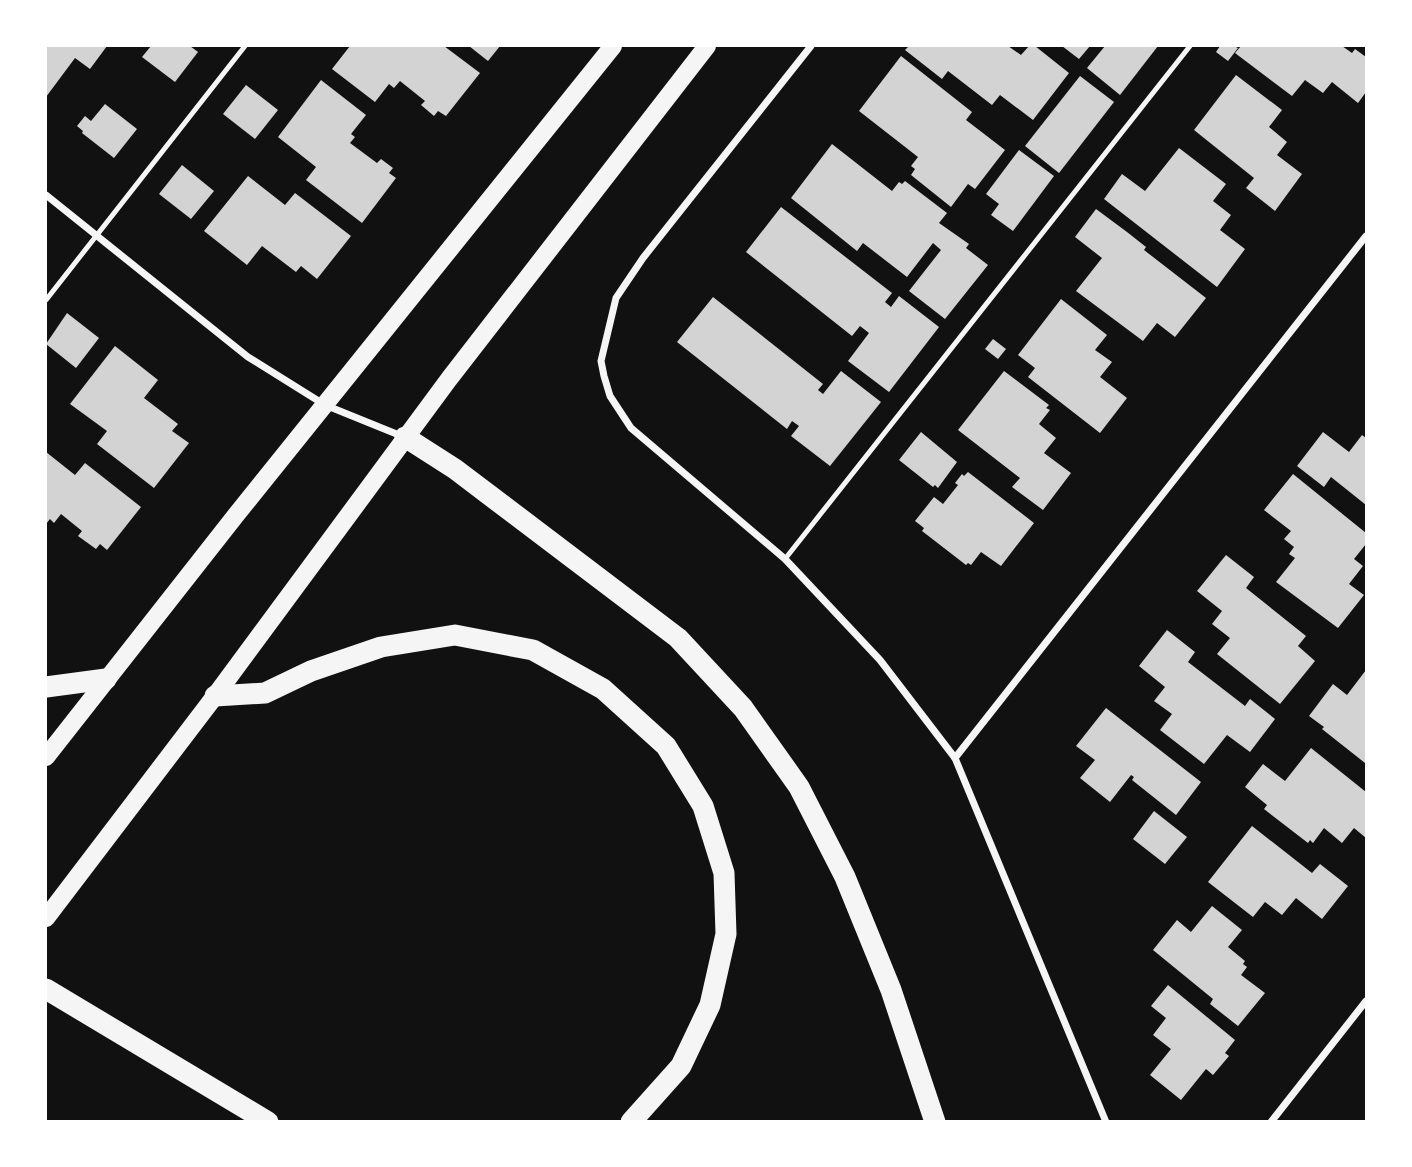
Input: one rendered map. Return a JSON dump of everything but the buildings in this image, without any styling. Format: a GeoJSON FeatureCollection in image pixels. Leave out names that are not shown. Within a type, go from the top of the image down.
{"type":"FeatureCollection","features":[{"type":"Feature","properties":{"kind":"highway"},"geometry":{"type":"LineString","coordinates":[[405,437],[475,483],[678,638],[743,708],[799,788],[845,877],[891,990],[935,1122]]}},
{"type":"Feature","properties":{"kind":"highway"},"geometry":{"type":"LineString","coordinates":[[215,696],[265,693],[311,671],[381,647],[455,635],[533,650],[603,689],[666,746],[703,806],[724,873],[726,934],[710,1005],[681,1066],[631,1122]]}},
{"type":"Feature","properties":{"kind":"highway"},"geometry":{"type":"LineString","coordinates":[[46,687],[106,679]]}},
{"type":"Feature","properties":{"kind":"highway"},"geometry":{"type":"LineString","coordinates":[[46,989],[268,1122]]}},
{"type":"Feature","properties":{"kind":"main road"},"geometry":{"type":"LineString","coordinates":[[46,757],[613,46]]}},
{"type":"Feature","properties":{"kind":"main road"},"geometry":{"type":"LineString","coordinates":[[46,918],[215,696],[405,437],[707,46]]}},
{"type":"Feature","properties":{"kind":"street"},"geometry":{"type":"LineString","coordinates":[[811,46],[643,258],[616,299],[601,360],[610,396],[631,428],[785,559],[880,660],[955,758],[1105,1122]]}},
{"type":"Feature","properties":{"kind":"street"},"geometry":{"type":"LineString","coordinates":[[46,195],[248,357],[325,405],[405,437]]}},
{"type":"Feature","properties":{"kind":"street"},"geometry":{"type":"LineString","coordinates":[[955,758],[1367,236]]}},
{"type":"Feature","properties":{"kind":"street"},"geometry":{"type":"LineString","coordinates":[[1271,1122],[1367,1000]]}},
{"type":"Feature","properties":{"kind":"lane"},"geometry":{"type":"LineString","coordinates":[[46,300],[245,46]]}},
{"type":"Feature","properties":{"kind":"lane"},"geometry":{"type":"LineString","coordinates":[[785,559],[1190,46]]}}]}
